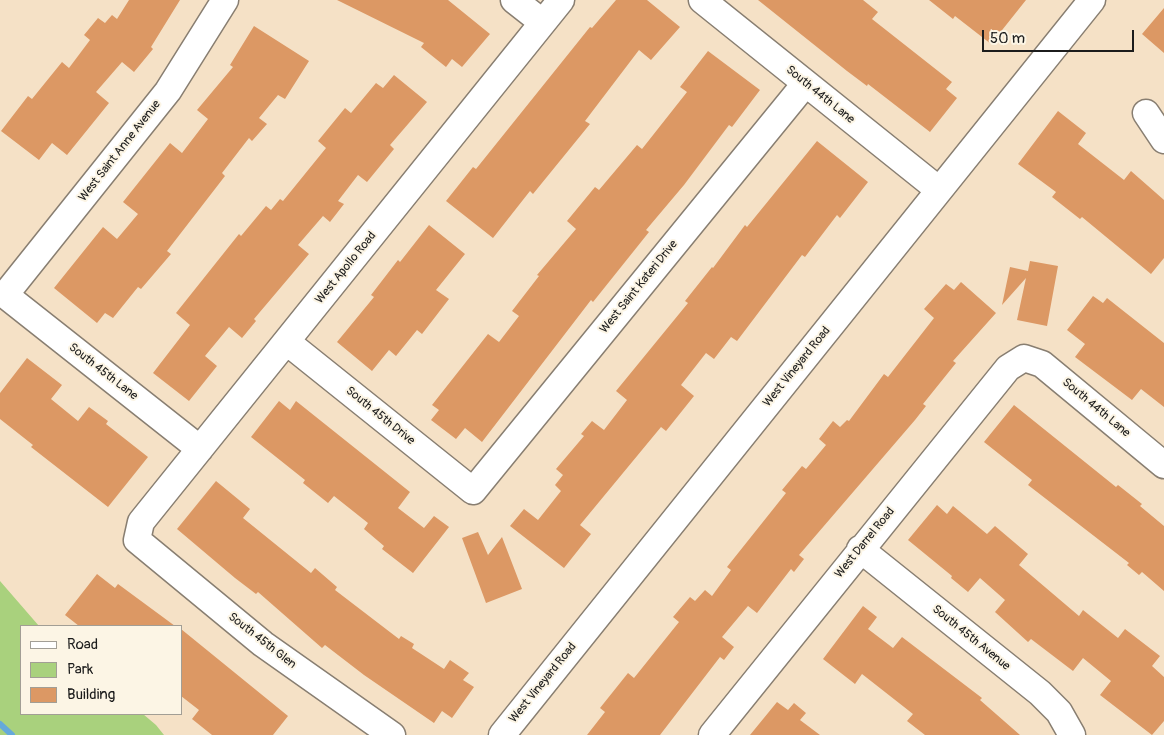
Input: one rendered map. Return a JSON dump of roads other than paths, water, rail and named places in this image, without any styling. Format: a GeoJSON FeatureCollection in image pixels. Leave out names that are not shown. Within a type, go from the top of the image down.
{"type":"FeatureCollection","features":[{"type":"Feature","properties":{"kind":"street","name":"West Saint Anne Avenue"},"geometry":{"type":"LineString","coordinates":[[5,295],[168,91],[225,0]]}},
{"type":"Feature","properties":{"kind":"street"},"geometry":{"type":"LineString","coordinates":[[514,0],[542,22]]}},
{"type":"Feature","properties":{"kind":"street","name":"West Apollo Road"},"geometry":{"type":"LineString","coordinates":[[137,540],[142,522],[200,448],[561,0]]}},
{"type":"Feature","properties":{"kind":"street","name":"South 44th Lane"},"geometry":{"type":"LineString","coordinates":[[702,0],[939,190]]}},
{"type":"Feature","properties":{"kind":"street","name":"West Vineyard Road"},"geometry":{"type":"LineString","coordinates":[[502,735],[1092,0]]}},
{"type":"Feature","properties":{"kind":"street","name":"West Saint Kateri Drive"},"geometry":{"type":"LineString","coordinates":[[473,491],[805,84]]}},
{"type":"Feature","properties":{"kind":"street"},"geometry":{"type":"LineString","coordinates":[[1146,113],[1164,140]]}},
{"type":"Feature","properties":{"kind":"street","name":"South 45th Lane"},"geometry":{"type":"LineString","coordinates":[[5,295],[200,448]]}},
{"type":"Feature","properties":{"kind":"street","name":"South 45th Drive"},"geometry":{"type":"LineString","coordinates":[[287,342],[473,491]]}},
{"type":"Feature","properties":{"kind":"street","name":"South 44th Lane"},"geometry":{"type":"LineString","coordinates":[[1024,358],[1042,364],[1164,465]]}},
{"type":"Feature","properties":{"kind":"street","name":"West Darrel Road"},"geometry":{"type":"LineString","coordinates":[[712,735],[860,549],[1008,368],[1024,358]]}},
{"type":"Feature","properties":{"kind":"street","name":"South 45th Glen"},"geometry":{"type":"LineString","coordinates":[[137,540],[262,644],[392,735]]}},
{"type":"Feature","properties":{"kind":"street","name":"South 45th Avenue"},"geometry":{"type":"LineString","coordinates":[[860,549],[1040,693],[1059,712],[1072,735]]}},
{"type":"Feature","properties":{"kind":"waterway"},"geometry":{"type":"LineString","coordinates":[[0,724],[12,735]]}}]}
